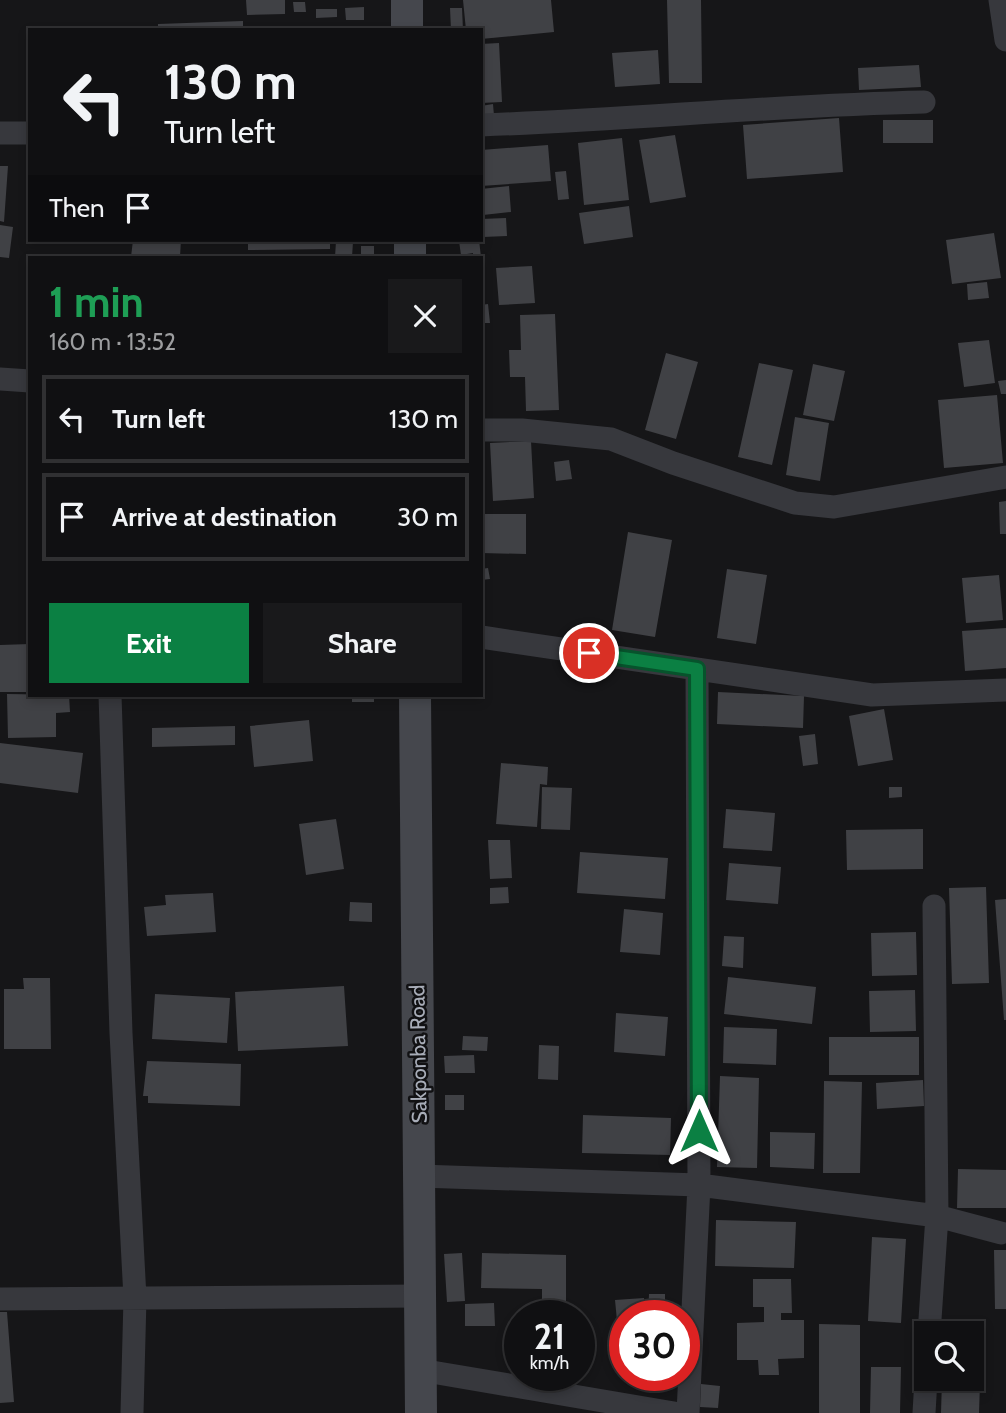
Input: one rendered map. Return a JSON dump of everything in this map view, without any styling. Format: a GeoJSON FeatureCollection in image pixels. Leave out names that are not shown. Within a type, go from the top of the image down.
{"type":"FeatureCollection","features":[{"type":"Feature","properties":{"kind":"main road"},"geometry":{"type":"LineString","coordinates":[[407,0],[407,28]]}},
{"type":"Feature","properties":{"kind":"main road","name":"Sakponba Road"},"geometry":{"type":"LineString","coordinates":[[415,697],[421,1413]]}},
{"type":"Feature","properties":{"kind":"street"},"geometry":{"type":"LineString","coordinates":[[1000,0],[1006,40]]}},
{"type":"Feature","properties":{"kind":"street"},"geometry":{"type":"LineString","coordinates":[[483,125],[828,104],[924,102]]}},
{"type":"Feature","properties":{"kind":"street"},"geometry":{"type":"LineString","coordinates":[[0,133],[28,133]]}},
{"type":"Feature","properties":{"kind":"street"},"geometry":{"type":"LineString","coordinates":[[0,379],[28,381]]}},
{"type":"Feature","properties":{"kind":"street"},"geometry":{"type":"LineString","coordinates":[[483,430],[522,430],[611,439],[673,463],[795,503],[834,507],[1006,477]]}},
{"type":"Feature","properties":{"kind":"street"},"geometry":{"type":"LineString","coordinates":[[483,637],[872,695],[1006,690]]}},
{"type":"Feature","properties":{"kind":"street"},"geometry":{"type":"LineString","coordinates":[[688,1413],[699,1185],[697,669]]}},
{"type":"Feature","properties":{"kind":"street"},"geometry":{"type":"LineString","coordinates":[[110,697],[121,1033],[135,1298],[132,1413]]}},
{"type":"Feature","properties":{"kind":"street"},"geometry":{"type":"LineString","coordinates":[[930,1321],[937,1216],[934,906]]}},
{"type":"Feature","properties":{"kind":"street"},"geometry":{"type":"LineString","coordinates":[[419,1176],[699,1185],[937,1216],[1001,1233]]}},
{"type":"Feature","properties":{"kind":"street"},"geometry":{"type":"LineString","coordinates":[[0,1299],[420,1296]]}},
{"type":"Feature","properties":{"kind":"street"},"geometry":{"type":"LineString","coordinates":[[420,1370],[674,1413]]}},
{"type":"Feature","properties":{"kind":"street"},"geometry":{"type":"LineString","coordinates":[[924,1413],[925,1391]]}},
{"type":"Feature","properties":{"kind":"building"},"geometry":{"type":"Polygon","coordinates":[[[246,0],[285,0],[285,14],[247,15],[246,0]]]}},
{"type":"Feature","properties":{"kind":"building"},"geometry":{"type":"Polygon","coordinates":[[[463,0],[551,0],[554,32],[483,39],[483,28],[466,28],[463,0]]]}},
{"type":"Feature","properties":{"kind":"building"},"geometry":{"type":"Polygon","coordinates":[[[667,0],[701,0],[702,83],[669,83],[667,0]]]}},
{"type":"Feature","properties":{"kind":"building"},"geometry":{"type":"Polygon","coordinates":[[[293,2],[305,2],[306,12],[294,12],[293,2]]]}},
{"type":"Feature","properties":{"kind":"building"},"geometry":{"type":"Polygon","coordinates":[[[364,7],[364,20],[346,20],[345,8],[364,7]]]}},
{"type":"Feature","properties":{"kind":"building"},"geometry":{"type":"Polygon","coordinates":[[[450,8],[462,8],[463,28],[451,28],[450,8]]]}},
{"type":"Feature","properties":{"kind":"building"},"geometry":{"type":"Polygon","coordinates":[[[316,9],[337,9],[337,17],[316,18],[316,9]]]}},
{"type":"Feature","properties":{"kind":"building"},"geometry":{"type":"Polygon","coordinates":[[[243,21],[243,28],[158,28],[158,24],[243,21]]]}},
{"type":"Feature","properties":{"kind":"building"},"geometry":{"type":"Polygon","coordinates":[[[499,43],[502,102],[483,103],[483,44],[499,43]]]}},
{"type":"Feature","properties":{"kind":"building"},"geometry":{"type":"Polygon","coordinates":[[[658,50],[660,84],[615,87],[612,53],[658,50]]]}},
{"type":"Feature","properties":{"kind":"building"},"geometry":{"type":"Polygon","coordinates":[[[919,65],[921,87],[859,90],[858,68],[919,65]]]}},
{"type":"Feature","properties":{"kind":"building"},"geometry":{"type":"Polygon","coordinates":[[[493,104],[494,116],[483,117],[483,106],[493,104]]]}},
{"type":"Feature","properties":{"kind":"building"},"geometry":{"type":"Polygon","coordinates":[[[839,118],[843,172],[747,179],[743,125],[839,118]]]}},
{"type":"Feature","properties":{"kind":"building"},"geometry":{"type":"Polygon","coordinates":[[[883,120],[933,120],[933,143],[883,143],[883,120]]]}},
{"type":"Feature","properties":{"kind":"building"},"geometry":{"type":"Polygon","coordinates":[[[675,135],[686,197],[650,203],[639,140],[675,135]]]}},
{"type":"Feature","properties":{"kind":"building"},"geometry":{"type":"Polygon","coordinates":[[[622,138],[629,200],[584,205],[578,143],[622,138]]]}},
{"type":"Feature","properties":{"kind":"building"},"geometry":{"type":"Polygon","coordinates":[[[548,145],[551,181],[483,186],[483,150],[548,145]]]}},
{"type":"Feature","properties":{"kind":"building"},"geometry":{"type":"Polygon","coordinates":[[[0,166],[8,166],[4,222],[0,221],[0,166]]]}},
{"type":"Feature","properties":{"kind":"building"},"geometry":{"type":"Polygon","coordinates":[[[566,171],[569,199],[558,200],[555,172],[566,171]]]}},
{"type":"Feature","properties":{"kind":"building"},"geometry":{"type":"Polygon","coordinates":[[[509,186],[511,212],[483,215],[483,189],[509,186]]]}},
{"type":"Feature","properties":{"kind":"building"},"geometry":{"type":"Polygon","coordinates":[[[629,206],[633,237],[584,244],[579,213],[629,206]]]}},
{"type":"Feature","properties":{"kind":"building"},"geometry":{"type":"Polygon","coordinates":[[[506,218],[507,236],[483,237],[483,219],[506,218]]]}},
{"type":"Feature","properties":{"kind":"building"},"geometry":{"type":"Polygon","coordinates":[[[0,225],[13,227],[9,258],[0,257],[0,225]]]}},
{"type":"Feature","properties":{"kind":"building"},"geometry":{"type":"Polygon","coordinates":[[[994,233],[1001,278],[952,284],[946,240],[994,233]]]}},
{"type":"Feature","properties":{"kind":"building"},"geometry":{"type":"Polygon","coordinates":[[[133,242],[181,242],[180,256],[131,256],[133,242]]]}},
{"type":"Feature","properties":{"kind":"building"},"geometry":{"type":"Polygon","coordinates":[[[248,242],[330,242],[330,249],[248,250],[248,242]]]}},
{"type":"Feature","properties":{"kind":"building"},"geometry":{"type":"Polygon","coordinates":[[[336,242],[353,242],[352,256],[335,256],[336,242]]]}},
{"type":"Feature","properties":{"kind":"building"},"geometry":{"type":"Polygon","coordinates":[[[459,242],[479,242],[481,256],[473,256],[473,253],[461,255],[459,242]]]}},
{"type":"Feature","properties":{"kind":"building"},"geometry":{"type":"Polygon","coordinates":[[[361,246],[374,246],[374,256],[361,256],[361,246]]]}},
{"type":"Feature","properties":{"kind":"building"},"geometry":{"type":"Polygon","coordinates":[[[532,266],[535,303],[499,305],[496,268],[532,266]]]}},
{"type":"Feature","properties":{"kind":"building"},"geometry":{"type":"Polygon","coordinates":[[[987,282],[989,298],[968,300],[967,284],[987,282]]]}},
{"type":"Feature","properties":{"kind":"building"},"geometry":{"type":"Polygon","coordinates":[[[488,304],[490,323],[483,323],[483,305],[488,304]]]}},
{"type":"Feature","properties":{"kind":"building"},"geometry":{"type":"Polygon","coordinates":[[[555,314],[559,410],[526,411],[525,377],[510,377],[509,350],[521,350],[520,315],[555,314]]]}},
{"type":"Feature","properties":{"kind":"building"},"geometry":{"type":"Polygon","coordinates":[[[989,340],[995,383],[964,387],[958,343],[989,340]]]}},
{"type":"Feature","properties":{"kind":"building"},"geometry":{"type":"Polygon","coordinates":[[[666,353],[698,362],[676,439],[645,430],[666,353]]]}},
{"type":"Feature","properties":{"kind":"building"},"geometry":{"type":"Polygon","coordinates":[[[759,363],[793,370],[772,465],[738,457],[759,363]]]}},
{"type":"Feature","properties":{"kind":"building"},"geometry":{"type":"Polygon","coordinates":[[[813,364],[845,371],[834,421],[803,415],[813,364]]]}},
{"type":"Feature","properties":{"kind":"building"},"geometry":{"type":"Polygon","coordinates":[[[1006,380],[1006,394],[1001,394],[998,381],[1006,380]]]}},
{"type":"Feature","properties":{"kind":"building"},"geometry":{"type":"Polygon","coordinates":[[[997,395],[1003,463],[944,468],[938,400],[997,395]]]}},
{"type":"Feature","properties":{"kind":"building"},"geometry":{"type":"Polygon","coordinates":[[[795,417],[829,423],[820,481],[786,475],[795,417]]]}},
{"type":"Feature","properties":{"kind":"building"},"geometry":{"type":"Polygon","coordinates":[[[531,441],[534,498],[493,501],[490,443],[531,441]]]}},
{"type":"Feature","properties":{"kind":"building"},"geometry":{"type":"Polygon","coordinates":[[[569,460],[572,479],[556,481],[554,462],[569,460]]]}},
{"type":"Feature","properties":{"kind":"building"},"geometry":{"type":"Polygon","coordinates":[[[1006,501],[1006,534],[1000,534],[999,502],[1006,501]]]}},
{"type":"Feature","properties":{"kind":"building"},"geometry":{"type":"Polygon","coordinates":[[[483,514],[526,514],[526,554],[483,553],[483,514]]]}},
{"type":"Feature","properties":{"kind":"building"},"geometry":{"type":"Polygon","coordinates":[[[628,532],[672,540],[655,637],[612,630],[628,532]]]}},
{"type":"Feature","properties":{"kind":"building"},"geometry":{"type":"Polygon","coordinates":[[[488,568],[490,579],[483,580],[483,569],[488,568]]]}},
{"type":"Feature","properties":{"kind":"building"},"geometry":{"type":"Polygon","coordinates":[[[727,569],[767,575],[756,644],[717,638],[727,569]]]}},
{"type":"Feature","properties":{"kind":"building"},"geometry":{"type":"Polygon","coordinates":[[[999,575],[1003,620],[966,623],[962,578],[999,575]]]}},
{"type":"Feature","properties":{"kind":"building"},"geometry":{"type":"Polygon","coordinates":[[[1006,628],[1006,668],[965,671],[962,631],[1006,628]]]}},
{"type":"Feature","properties":{"kind":"building"},"geometry":{"type":"Polygon","coordinates":[[[28,644],[28,692],[0,692],[0,645],[28,644]]]}},
{"type":"Feature","properties":{"kind":"building"},"geometry":{"type":"Polygon","coordinates":[[[718,692],[804,696],[803,728],[717,724],[718,692]]]}},
{"type":"Feature","properties":{"kind":"building"},"geometry":{"type":"Polygon","coordinates":[[[7,694],[69,697],[70,712],[56,713],[56,737],[8,738],[7,694]]]}},
{"type":"Feature","properties":{"kind":"building"},"geometry":{"type":"Polygon","coordinates":[[[352,697],[374,697],[374,702],[352,702],[352,697]]]}},
{"type":"Feature","properties":{"kind":"building"},"geometry":{"type":"Polygon","coordinates":[[[884,709],[893,760],[858,766],[849,716],[884,709]]]}},
{"type":"Feature","properties":{"kind":"building"},"geometry":{"type":"Polygon","coordinates":[[[309,720],[313,761],[254,767],[250,726],[309,720]]]}},
{"type":"Feature","properties":{"kind":"building"},"geometry":{"type":"Polygon","coordinates":[[[235,726],[235,745],[152,747],[152,728],[235,726]]]}},
{"type":"Feature","properties":{"kind":"building"},"geometry":{"type":"Polygon","coordinates":[[[815,734],[818,764],[803,766],[799,736],[815,734]]]}},
{"type":"Feature","properties":{"kind":"building"},"geometry":{"type":"Polygon","coordinates":[[[0,743],[83,753],[78,793],[0,783],[0,743]]]}},
{"type":"Feature","properties":{"kind":"building"},"geometry":{"type":"Polygon","coordinates":[[[501,763],[548,767],[547,785],[540,784],[537,827],[496,824],[501,763]]]}},
{"type":"Feature","properties":{"kind":"building"},"geometry":{"type":"Polygon","coordinates":[[[542,787],[572,788],[570,830],[541,829],[542,787]]]}},
{"type":"Feature","properties":{"kind":"building"},"geometry":{"type":"Polygon","coordinates":[[[889,787],[902,787],[902,797],[889,798],[889,787]]]}},
{"type":"Feature","properties":{"kind":"building"},"geometry":{"type":"Polygon","coordinates":[[[726,809],[775,813],[772,851],[723,848],[726,809]]]}},
{"type":"Feature","properties":{"kind":"building"},"geometry":{"type":"Polygon","coordinates":[[[336,819],[344,869],[306,875],[299,824],[336,819]]]}},
{"type":"Feature","properties":{"kind":"building"},"geometry":{"type":"Polygon","coordinates":[[[923,829],[923,869],[847,870],[846,830],[923,829]]]}},
{"type":"Feature","properties":{"kind":"building"},"geometry":{"type":"Polygon","coordinates":[[[488,840],[510,840],[512,878],[490,879],[488,840]]]}},
{"type":"Feature","properties":{"kind":"building"},"geometry":{"type":"Polygon","coordinates":[[[580,852],[668,858],[665,899],[577,893],[580,852]]]}},
{"type":"Feature","properties":{"kind":"building"},"geometry":{"type":"Polygon","coordinates":[[[729,863],[781,867],[778,904],[726,900],[729,863]]]}},
{"type":"Feature","properties":{"kind":"building"},"geometry":{"type":"Polygon","coordinates":[[[508,887],[509,903],[490,904],[490,888],[508,887]]]}},
{"type":"Feature","properties":{"kind":"building"},"geometry":{"type":"Polygon","coordinates":[[[986,887],[989,983],[952,984],[949,888],[986,887]]]}},
{"type":"Feature","properties":{"kind":"building"},"geometry":{"type":"Polygon","coordinates":[[[213,893],[216,932],[147,936],[144,907],[166,905],[165,895],[213,893]]]}},
{"type":"Feature","properties":{"kind":"building"},"geometry":{"type":"Polygon","coordinates":[[[1006,899],[1006,1020],[1004,1020],[995,900],[1006,899]]]}},
{"type":"Feature","properties":{"kind":"building"},"geometry":{"type":"Polygon","coordinates":[[[350,902],[372,903],[372,922],[349,921],[350,902]]]}},
{"type":"Feature","properties":{"kind":"building"},"geometry":{"type":"Polygon","coordinates":[[[624,909],[663,913],[660,955],[620,952],[624,909]]]}},
{"type":"Feature","properties":{"kind":"building"},"geometry":{"type":"Polygon","coordinates":[[[916,932],[917,975],[872,976],[871,933],[916,932]]]}},
{"type":"Feature","properties":{"kind":"building"},"geometry":{"type":"Polygon","coordinates":[[[724,936],[744,937],[743,968],[722,966],[724,936]]]}},
{"type":"Feature","properties":{"kind":"building"},"geometry":{"type":"Polygon","coordinates":[[[728,977],[816,987],[812,1024],[724,1014],[728,977]]]}},
{"type":"Feature","properties":{"kind":"building"},"geometry":{"type":"Polygon","coordinates":[[[23,978],[50,978],[51,1049],[4,1049],[4,989],[24,989],[23,978]]]}},
{"type":"Feature","properties":{"kind":"building"},"geometry":{"type":"Polygon","coordinates":[[[344,986],[348,1046],[238,1051],[235,992],[344,986]]]}},
{"type":"Feature","properties":{"kind":"building"},"geometry":{"type":"Polygon","coordinates":[[[915,990],[916,1031],[870,1032],[869,991],[915,990]]]}},
{"type":"Feature","properties":{"kind":"building"},"geometry":{"type":"Polygon","coordinates":[[[155,994],[230,998],[227,1043],[152,1039],[155,994]]]}},
{"type":"Feature","properties":{"kind":"building"},"geometry":{"type":"Polygon","coordinates":[[[616,1013],[668,1017],[665,1056],[614,1052],[616,1013]]]}},
{"type":"Feature","properties":{"kind":"building"},"geometry":{"type":"Polygon","coordinates":[[[724,1027],[777,1029],[776,1065],[723,1063],[724,1027]]]}},
{"type":"Feature","properties":{"kind":"building"},"geometry":{"type":"Polygon","coordinates":[[[463,1036],[488,1037],[487,1051],[462,1050],[463,1036]]]}},
{"type":"Feature","properties":{"kind":"building"},"geometry":{"type":"Polygon","coordinates":[[[829,1037],[919,1037],[919,1075],[829,1075],[829,1037]]]}},
{"type":"Feature","properties":{"kind":"building"},"geometry":{"type":"Polygon","coordinates":[[[539,1045],[559,1046],[558,1080],[538,1079],[539,1045]]]}},
{"type":"Feature","properties":{"kind":"building"},"geometry":{"type":"Polygon","coordinates":[[[474,1055],[475,1073],[445,1073],[444,1056],[474,1055]]]}},
{"type":"Feature","properties":{"kind":"building"},"geometry":{"type":"Polygon","coordinates":[[[147,1061],[241,1064],[240,1106],[148,1103],[148,1096],[143,1096],[147,1061]]]}},
{"type":"Feature","properties":{"kind":"building"},"geometry":{"type":"Polygon","coordinates":[[[720,1076],[759,1078],[757,1168],[717,1167],[720,1076]]]}},
{"type":"Feature","properties":{"kind":"building"},"geometry":{"type":"Polygon","coordinates":[[[923,1080],[924,1106],[877,1109],[876,1083],[923,1080]]]}},
{"type":"Feature","properties":{"kind":"building"},"geometry":{"type":"Polygon","coordinates":[[[824,1081],[862,1082],[860,1173],[823,1173],[824,1081]]]}},
{"type":"Feature","properties":{"kind":"building"},"geometry":{"type":"Polygon","coordinates":[[[445,1095],[464,1095],[464,1110],[445,1110],[445,1095]]]}},
{"type":"Feature","properties":{"kind":"building"},"geometry":{"type":"Polygon","coordinates":[[[583,1115],[671,1118],[670,1155],[582,1153],[583,1115]]]}},
{"type":"Feature","properties":{"kind":"building"},"geometry":{"type":"Polygon","coordinates":[[[770,1132],[815,1133],[814,1169],[770,1167],[770,1132]]]}},
{"type":"Feature","properties":{"kind":"building"},"geometry":{"type":"Polygon","coordinates":[[[958,1169],[1006,1170],[1006,1208],[957,1208],[958,1169]]]}},
{"type":"Feature","properties":{"kind":"building"},"geometry":{"type":"Polygon","coordinates":[[[716,1220],[796,1222],[794,1268],[715,1266],[716,1220]]]}},
{"type":"Feature","properties":{"kind":"building"},"geometry":{"type":"Polygon","coordinates":[[[872,1237],[906,1239],[901,1323],[868,1321],[872,1237]]]}},
{"type":"Feature","properties":{"kind":"building"},"geometry":{"type":"Polygon","coordinates":[[[994,1250],[1006,1250],[1006,1309],[995,1309],[994,1250]]]}},
{"type":"Feature","properties":{"kind":"building"},"geometry":{"type":"Polygon","coordinates":[[[462,1253],[465,1301],[447,1302],[444,1254],[462,1253]]]}},
{"type":"Feature","properties":{"kind":"building"},"geometry":{"type":"Polygon","coordinates":[[[482,1253],[566,1255],[566,1300],[542,1300],[542,1289],[481,1288],[482,1253]]]}},
{"type":"Feature","properties":{"kind":"building"},"geometry":{"type":"Polygon","coordinates":[[[753,1279],[791,1279],[792,1313],[781,1313],[781,1320],[804,1320],[804,1358],[778,1359],[779,1375],[759,1375],[758,1360],[737,1360],[737,1323],[764,1322],[764,1307],[753,1307],[753,1279]]]}},
{"type":"Feature","properties":{"kind":"building"},"geometry":{"type":"Polygon","coordinates":[[[649,1294],[665,1294],[665,1300],[649,1300],[649,1294]]]}},
{"type":"Feature","properties":{"kind":"building"},"geometry":{"type":"Polygon","coordinates":[[[494,1303],[495,1326],[465,1326],[465,1304],[494,1303]]]}},
{"type":"Feature","properties":{"kind":"building"},"geometry":{"type":"Polygon","coordinates":[[[0,1312],[7,1312],[14,1402],[0,1403],[0,1312]]]}},
{"type":"Feature","properties":{"kind":"building"},"geometry":{"type":"Polygon","coordinates":[[[819,1324],[860,1325],[860,1413],[819,1413],[819,1324]]]}},
{"type":"Feature","properties":{"kind":"building"},"geometry":{"type":"Polygon","coordinates":[[[871,1367],[901,1367],[900,1413],[870,1413],[871,1367]]]}},
{"type":"Feature","properties":{"kind":"building"},"geometry":{"type":"Polygon","coordinates":[[[701,1384],[720,1386],[718,1408],[700,1407],[701,1384]]]}},
{"type":"Feature","properties":{"kind":"building"},"geometry":{"type":"Polygon","coordinates":[[[942,1391],[980,1391],[979,1413],[941,1413],[942,1391]]]}},
{"type":"Feature","properties":{"kind":"route"},"geometry":{"type":"LineString","coordinates":[[589,653],[697,669],[699,1131]]}}]}
